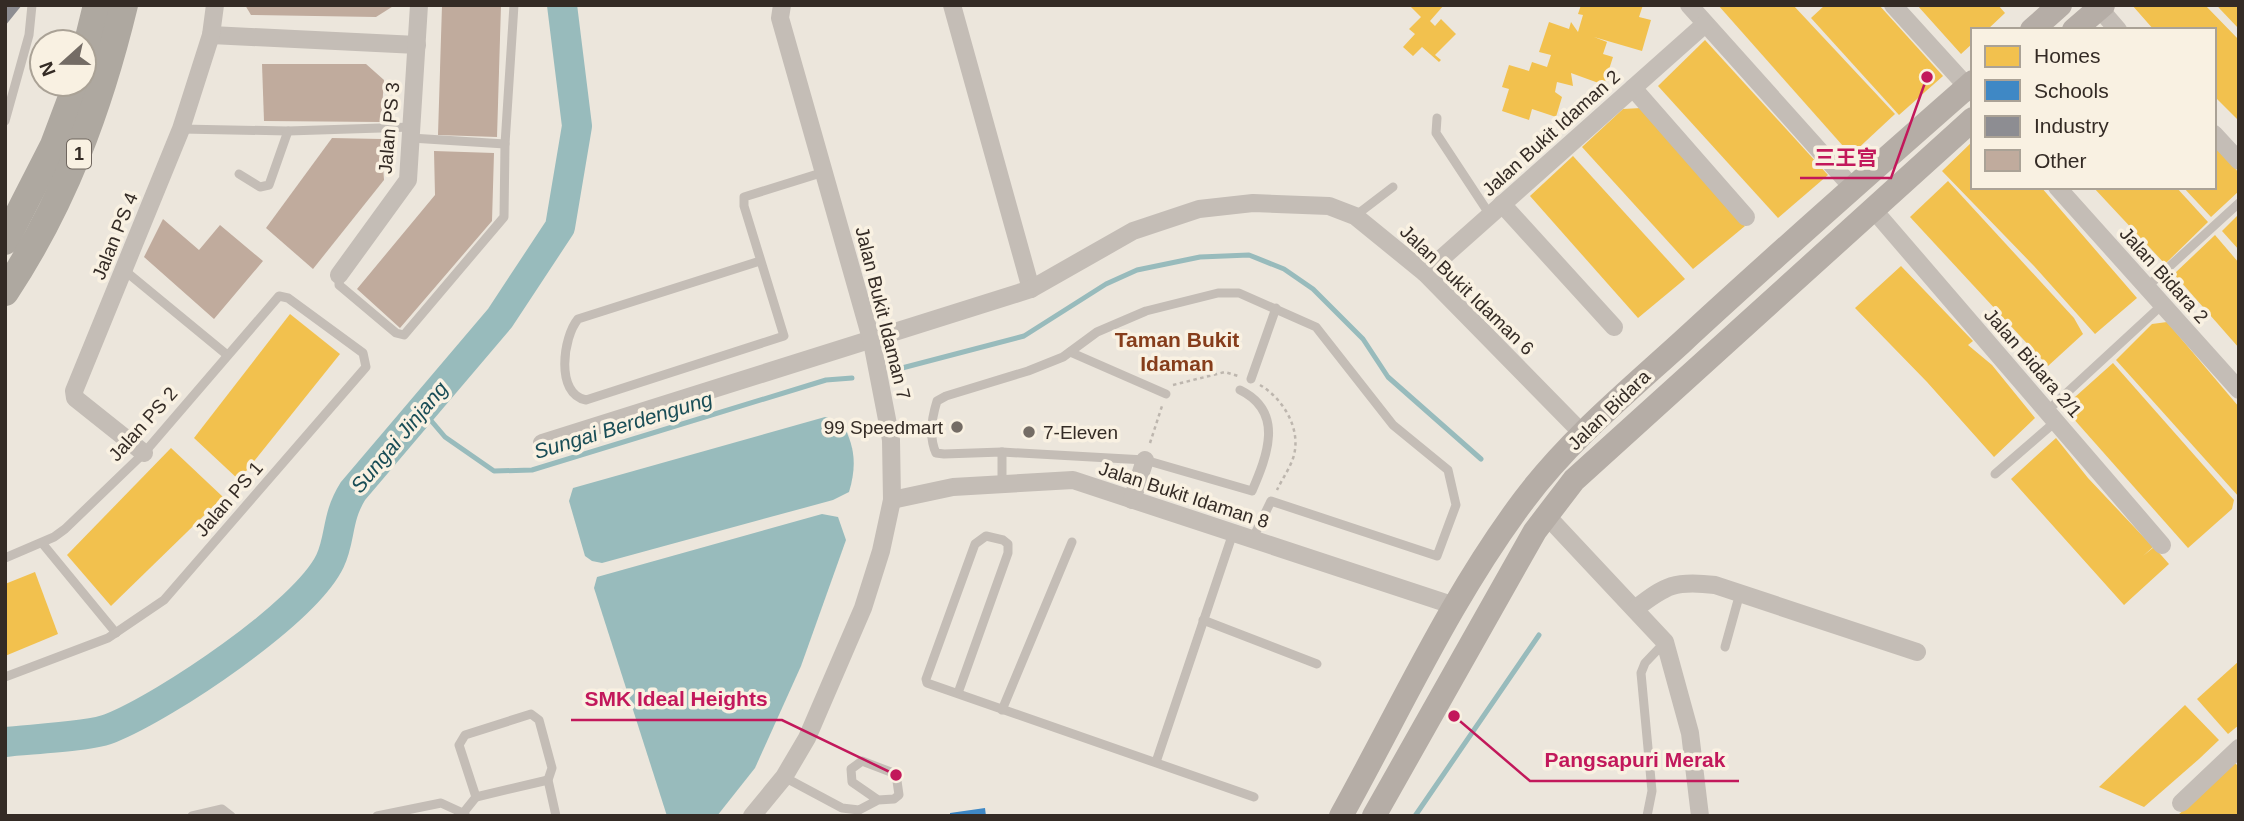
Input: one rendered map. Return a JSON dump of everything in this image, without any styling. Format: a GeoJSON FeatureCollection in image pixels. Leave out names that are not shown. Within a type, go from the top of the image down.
{"type":"FeatureCollection","features":[{"type":"Feature","properties":{"kind":"highway"},"geometry":{"type":"LineString","coordinates":[[91,28],[97,5]]}},
{"type":"Feature","properties":{"kind":"highway","name":"1"},"geometry":{"type":"LineString","coordinates":[[5,292],[38,237],[79,155],[109,71],[124,5]]}},
{"type":"Feature","properties":{"kind":"highway","name":"1"},"geometry":{"type":"LineString","coordinates":[[5,241],[54,145],[72,98]]}},
{"type":"Feature","properties":{"kind":"main road"},"geometry":{"type":"LineString","coordinates":[[2034,28],[2060,5]]}},
{"type":"Feature","properties":{"kind":"main road"},"geometry":{"type":"LineString","coordinates":[[2076,28],[2101,7]]}},
{"type":"Feature","properties":{"kind":"main road","name":"Jalan Bidara"},"geometry":{"type":"LineString","coordinates":[[1341,816],[1455,606],[1525,498],[1582,433],[1852,187],[1971,87]]}},
{"type":"Feature","properties":{"kind":"main road","name":"Jalan Bidara"},"geometry":{"type":"LineString","coordinates":[[1374,816],[1546,515],[1574,480],[1971,121]]}},
{"type":"Feature","properties":{"kind":"street","name":"Jalan PS 4"},"geometry":{"type":"LineString","coordinates":[[144,453],[74,394],[181,129],[211,35],[215,5]]}},
{"type":"Feature","properties":{"kind":"street","name":"Jalan PS 3"},"geometry":{"type":"LineString","coordinates":[[339,275],[408,180],[419,5]]}},
{"type":"Feature","properties":{"kind":"street","name":"Jalan Bukit Idaman 7"},"geometry":{"type":"LineString","coordinates":[[752,816],[784,777],[807,738],[863,608],[881,551],[892,500],[891,440],[872,342],[780,18],[782,5]]}},
{"type":"Feature","properties":{"kind":"street"},"geometry":{"type":"LineString","coordinates":[[952,5],[1031,289]]}},
{"type":"Feature","properties":{"kind":"street"},"geometry":{"type":"LineString","coordinates":[[1893,5],[1971,87]]}},
{"type":"Feature","properties":{"kind":"street"},"geometry":{"type":"LineString","coordinates":[[1691,6],[1852,187]]}},
{"type":"Feature","properties":{"kind":"street"},"geometry":{"type":"LineString","coordinates":[[2101,7],[2117,28]]}},
{"type":"Feature","properties":{"kind":"street","name":"Jalan Bukit Idaman 2"},"geometry":{"type":"LineString","coordinates":[[1425,273],[1705,24]]}},
{"type":"Feature","properties":{"kind":"street"},"geometry":{"type":"LineString","coordinates":[[211,35],[417,44]]}},
{"type":"Feature","properties":{"kind":"street"},"geometry":{"type":"LineString","coordinates":[[1633,88],[1746,217]]}},
{"type":"Feature","properties":{"kind":"street"},"geometry":{"type":"LineString","coordinates":[[2216,136],[2239,161]]}},
{"type":"Feature","properties":{"kind":"street","name":"Jalan Bidara 2"},"geometry":{"type":"LineString","coordinates":[[2059,189],[2239,390]]}},
{"type":"Feature","properties":{"kind":"street","name":"Jalan Bukit Idaman 6"},"geometry":{"type":"LineString","coordinates":[[542,443],[872,342],[1031,289],[1133,231],[1199,209],[1253,203],[1329,206],[1355,216],[1425,273],[1582,433]]}},
{"type":"Feature","properties":{"kind":"street","name":"Jalan Bidara 2/1"},"geometry":{"type":"LineString","coordinates":[[1872,208],[2162,545]]}},
{"type":"Feature","properties":{"kind":"street"},"geometry":{"type":"LineString","coordinates":[[1496,210],[1614,327]]}},
{"type":"Feature","properties":{"kind":"street"},"geometry":{"type":"LineString","coordinates":[[1132,500],[1145,460]]}},
{"type":"Feature","properties":{"kind":"street","name":"Jalan Bukit Idaman 8"},"geometry":{"type":"LineString","coordinates":[[892,500],[953,487],[1073,480],[1455,606]]}},
{"type":"Feature","properties":{"kind":"street"},"geometry":{"type":"LineString","coordinates":[[1546,515],[1665,642],[1690,733],[1700,816]]}},
{"type":"Feature","properties":{"kind":"street"},"geometry":{"type":"LineString","coordinates":[[1635,610],[1664,587],[1687,581],[1715,585],[1917,652]]}},
{"type":"Feature","properties":{"kind":"street"},"geometry":{"type":"LineString","coordinates":[[2181,803],[2236,755]]}},
{"type":"Feature","properties":{"kind":"lane"},"geometry":{"type":"LineString","coordinates":[[5,121],[29,35],[32,5]]}},
{"type":"Feature","properties":{"kind":"lane"},"geometry":{"type":"LineString","coordinates":[[339,275],[339,285],[396,333],[408,332],[504,217],[505,144],[514,5]]}},
{"type":"Feature","properties":{"kind":"lane"},"geometry":{"type":"LineString","coordinates":[[1437,118],[1436,133],[1496,210]]}},
{"type":"Feature","properties":{"kind":"lane"},"geometry":{"type":"LineString","coordinates":[[181,129],[411,132],[505,144]]}},
{"type":"Feature","properties":{"kind":"lane"},"geometry":{"type":"LineString","coordinates":[[239,174],[260,187],[270,186],[288,131]]}},
{"type":"Feature","properties":{"kind":"lane"},"geometry":{"type":"LineString","coordinates":[[760,261],[579,319],[569,335],[565,363],[571,391],[578,399],[586,400],[784,336],[744,206],[744,197],[824,172]]}},
{"type":"Feature","properties":{"kind":"lane"},"geometry":{"type":"LineString","coordinates":[[1355,216],[1393,187]]}},
{"type":"Feature","properties":{"kind":"lane"},"geometry":{"type":"LineString","coordinates":[[2147,288],[2239,203]]}},
{"type":"Feature","properties":{"kind":"lane"},"geometry":{"type":"LineString","coordinates":[[124,270],[226,354]]}},
{"type":"Feature","properties":{"kind":"lane"},"geometry":{"type":"LineString","coordinates":[[1240,390],[1255,399],[1271,433],[1270,447],[1252,491],[1145,460],[1002,452],[936,453],[932,444],[937,401],[946,396],[1028,371],[1070,352],[1097,332],[1146,311],[1218,293],[1239,293],[1316,327],[1393,425],[1448,470],[1456,505],[1437,556],[1271,501],[1252,540]]}},
{"type":"Feature","properties":{"kind":"lane","name":"Jalan PS 2"},"geometry":{"type":"LineString","coordinates":[[5,558],[42,543],[65,529],[144,453],[271,302],[279,296],[288,298]]}},
{"type":"Feature","properties":{"kind":"lane","name":"Jalan PS 1"},"geometry":{"type":"LineString","coordinates":[[5,677],[116,633],[164,600],[366,367],[363,353],[288,298]]}},
{"type":"Feature","properties":{"kind":"lane"},"geometry":{"type":"LineString","coordinates":[[1995,474],[2162,305]]}},
{"type":"Feature","properties":{"kind":"lane"},"geometry":{"type":"LineString","coordinates":[[1251,379],[1276,308]]}},
{"type":"Feature","properties":{"kind":"lane"},"geometry":{"type":"LineString","coordinates":[[1070,352],[1166,394]]}},
{"type":"Feature","properties":{"kind":"lane"},"geometry":{"type":"LineString","coordinates":[[1002,452],[1002,484]]}},
{"type":"Feature","properties":{"kind":"lane"},"geometry":{"type":"LineString","coordinates":[[1156,762],[1233,533]]}},
{"type":"Feature","properties":{"kind":"lane"},"geometry":{"type":"LineString","coordinates":[[958,694],[1008,553],[1008,544],[1003,540],[986,536],[975,544],[926,679],[927,683],[1002,710],[1254,797]]}},
{"type":"Feature","properties":{"kind":"lane"},"geometry":{"type":"LineString","coordinates":[[1002,710],[1072,541]]}},
{"type":"Feature","properties":{"kind":"lane"},"geometry":{"type":"LineString","coordinates":[[42,543],[116,633]]}},
{"type":"Feature","properties":{"kind":"lane"},"geometry":{"type":"LineString","coordinates":[[1725,647],[1740,593]]}},
{"type":"Feature","properties":{"kind":"lane"},"geometry":{"type":"LineString","coordinates":[[1203,620],[1317,664]]}},
{"type":"Feature","properties":{"kind":"lane"},"geometry":{"type":"LineString","coordinates":[[1647,816],[1652,791],[1641,673],[1645,663],[1665,642]]}},
{"type":"Feature","properties":{"kind":"lane"},"geometry":{"type":"LineString","coordinates":[[476,797],[459,745],[461,739],[465,735],[531,714],[539,720],[552,768],[548,780],[556,816]]}},
{"type":"Feature","properties":{"kind":"lane"},"geometry":{"type":"LineString","coordinates":[[784,777],[842,808],[859,810],[878,800],[894,799],[899,795],[896,774],[862,761],[856,762],[850,773],[852,782],[878,800]]}},
{"type":"Feature","properties":{"kind":"lane"},"geometry":{"type":"LineString","coordinates":[[377,816],[441,803],[465,814],[476,797],[548,780]]}},
{"type":"Feature","properties":{"kind":"lane"},"geometry":{"type":"LineString","coordinates":[[192,816],[222,809],[231,816]]}},
{"type":"Feature","properties":{"kind":"path"},"geometry":{"type":"LineString","coordinates":[[1145,460],[1166,394],[1174,385],[1225,372],[1251,379]]}},
{"type":"Feature","properties":{"kind":"water"},"geometry":{"type":"Polygon","coordinates":[[[825,417],[842,422],[850,440],[854,465],[849,492],[833,500],[602,563],[585,556],[569,501],[573,488],[825,417]]]}},
{"type":"Feature","properties":{"kind":"water"},"geometry":{"type":"Polygon","coordinates":[[[822,514],[838,517],[846,540],[801,666],[755,768],[717,816],[667,816],[594,588],[597,577],[822,514]]]}},
{"type":"Feature","properties":{"kind":"building: Homes"},"geometry":{"type":"Polygon","coordinates":[[[1409,5],[1444,5],[1430,21],[1435,26],[1441,19],[1456,34],[1435,55],[1441,60],[1439,62],[1422,47],[1413,56],[1403,47],[1415,34],[1409,29],[1421,17],[1409,5]]]}},
{"type":"Feature","properties":{"kind":"building: Homes"},"geometry":{"type":"Polygon","coordinates":[[[1581,5],[1643,5],[1639,17],[1651,20],[1642,51],[1594,37],[1607,42],[1603,54],[1613,57],[1604,85],[1571,73],[1573,86],[1557,82],[1555,92],[1562,97],[1556,117],[1532,109],[1529,120],[1502,111],[1509,89],[1502,87],[1509,65],[1529,71],[1532,62],[1547,67],[1551,55],[1539,52],[1549,22],[1569,29],[1571,22],[1578,32],[1583,15],[1578,14],[1581,5]]]}},
{"type":"Feature","properties":{"kind":"building: Homes"},"geometry":{"type":"Polygon","coordinates":[[[1718,5],[1793,5],[1895,114],[1851,155],[1718,5]]]}},
{"type":"Feature","properties":{"kind":"building: Homes"},"geometry":{"type":"Polygon","coordinates":[[[1825,5],[1879,5],[1943,76],[1899,115],[1811,18],[1825,5]]]}},
{"type":"Feature","properties":{"kind":"building: Homes"},"geometry":{"type":"Polygon","coordinates":[[[1917,5],[1998,5],[2005,13],[1989,28],[1971,28],[1971,45],[1961,54],[1917,5]]]}},
{"type":"Feature","properties":{"kind":"building: Homes"},"geometry":{"type":"Polygon","coordinates":[[[2132,5],[2205,5],[2239,40],[2239,121],[2216,98],[2216,28],[2152,28],[2132,5]]]}},
{"type":"Feature","properties":{"kind":"building: Homes"},"geometry":{"type":"Polygon","coordinates":[[[2217,5],[2239,5],[2239,29],[2219,8],[2217,5]]]}},
{"type":"Feature","properties":{"kind":"building: Homes"},"geometry":{"type":"Polygon","coordinates":[[[1705,40],[1828,175],[1778,218],[1658,86],[1705,40]]]}},
{"type":"Feature","properties":{"kind":"building: Homes"},"geometry":{"type":"Polygon","coordinates":[[[1641,108],[1745,226],[1693,269],[1582,147],[1623,109],[1641,108]]]}},
{"type":"Feature","properties":{"kind":"building: Homes"},"geometry":{"type":"Polygon","coordinates":[[[1971,143],[1971,189],[2043,189],[2137,298],[2095,334],[1942,171],[1971,143]]]}},
{"type":"Feature","properties":{"kind":"building: Homes"},"geometry":{"type":"Polygon","coordinates":[[[2216,146],[2239,173],[2239,191],[2211,217],[2185,189],[2216,189],[2216,146]]]}},
{"type":"Feature","properties":{"kind":"building: Homes"},"geometry":{"type":"Polygon","coordinates":[[[1573,156],[1685,279],[1638,318],[1530,196],[1573,156]]]}},
{"type":"Feature","properties":{"kind":"building: Homes"},"geometry":{"type":"Polygon","coordinates":[[[1948,181],[2074,318],[2083,334],[2048,366],[1910,217],[1948,181]]]}},
{"type":"Feature","properties":{"kind":"building: Homes"},"geometry":{"type":"Polygon","coordinates":[[[2095,189],[2178,189],[2208,222],[2165,264],[2095,189]]]}},
{"type":"Feature","properties":{"kind":"building: Homes"},"geometry":{"type":"Polygon","coordinates":[[[2239,214],[2239,250],[2222,231],[2239,214]]]}},
{"type":"Feature","properties":{"kind":"building: Homes"},"geometry":{"type":"Polygon","coordinates":[[[2215,235],[2239,263],[2239,348],[2174,274],[2215,235]]]}},
{"type":"Feature","properties":{"kind":"building: Homes"},"geometry":{"type":"Polygon","coordinates":[[[1901,266],[1973,341],[1968,345],[1992,365],[2035,418],[1994,457],[1927,382],[1855,308],[1901,266]]]}},
{"type":"Feature","properties":{"kind":"building: Homes"},"geometry":{"type":"Polygon","coordinates":[[[290,314],[340,354],[239,480],[194,438],[290,314]]]}},
{"type":"Feature","properties":{"kind":"building: Homes"},"geometry":{"type":"Polygon","coordinates":[[[2167,322],[2239,407],[2239,497],[2116,360],[2152,324],[2167,322]]]}},
{"type":"Feature","properties":{"kind":"building: Homes"},"geometry":{"type":"Polygon","coordinates":[[[2113,363],[2234,500],[2232,509],[2188,548],[2072,417],[2075,397],[2113,363]]]}},
{"type":"Feature","properties":{"kind":"building: Homes"},"geometry":{"type":"Polygon","coordinates":[[[2056,438],[2088,478],[2153,547],[2143,556],[2154,547],[2169,564],[2124,605],[2011,479],[2056,438]]]}},
{"type":"Feature","properties":{"kind":"building: Homes"},"geometry":{"type":"Polygon","coordinates":[[[171,448],[223,497],[111,606],[67,555],[171,448]]]}},
{"type":"Feature","properties":{"kind":"building: Homes"},"geometry":{"type":"Polygon","coordinates":[[[35,572],[58,634],[5,656],[5,584],[35,572]]]}},
{"type":"Feature","properties":{"kind":"building: Homes"},"geometry":{"type":"Polygon","coordinates":[[[2239,661],[2239,725],[2228,734],[2197,699],[2239,661]]]}},
{"type":"Feature","properties":{"kind":"building: Homes"},"geometry":{"type":"Polygon","coordinates":[[[2185,705],[2219,740],[2144,807],[2099,787],[2185,705]]]}},
{"type":"Feature","properties":{"kind":"building: Homes"},"geometry":{"type":"Polygon","coordinates":[[[2235,763],[2239,767],[2239,816],[2177,816],[2235,763]]]}},
{"type":"Feature","properties":{"kind":"building: Schools"},"geometry":{"type":"Polygon","coordinates":[[[985,808],[986,816],[950,816],[950,813],[985,808]]]}},
{"type":"Feature","properties":{"kind":"building: Industry"},"geometry":{"type":"Polygon","coordinates":[[[5,5],[22,5],[5,26],[5,5]]]}},
{"type":"Feature","properties":{"kind":"building: Other"},"geometry":{"type":"Polygon","coordinates":[[[245,5],[395,5],[376,17],[251,15],[245,5]]]}},
{"type":"Feature","properties":{"kind":"building: Other"},"geometry":{"type":"Polygon","coordinates":[[[442,5],[501,5],[497,137],[438,135],[442,5]]]}},
{"type":"Feature","properties":{"kind":"building: Other"},"geometry":{"type":"Polygon","coordinates":[[[262,64],[366,64],[384,80],[381,122],[264,121],[262,64]]]}},
{"type":"Feature","properties":{"kind":"building: Other"},"geometry":{"type":"Polygon","coordinates":[[[332,138],[381,139],[384,180],[313,269],[266,228],[332,138]]]}},
{"type":"Feature","properties":{"kind":"building: Other"},"geometry":{"type":"Polygon","coordinates":[[[434,151],[494,153],[492,221],[400,328],[357,289],[435,195],[434,151]]]}},
{"type":"Feature","properties":{"kind":"building: Other"},"geometry":{"type":"Polygon","coordinates":[[[163,219],[199,250],[220,225],[263,261],[214,319],[144,257],[163,219]]]}},
{"type":"Feature","properties":{"kind":"waterway","name":"Sungai Jinjang"},"geometry":{"type":"LineString","coordinates":[[5,742],[90,734],[135,717],[232,656],[293,606],[316,582],[330,561],[341,519],[353,491],[500,318],[560,227],[577,126],[562,5]]}},
{"type":"Feature","properties":{"kind":"waterway","name":"Sungai Berdengung"},"geometry":{"type":"LineString","coordinates":[[902,368],[1024,336],[1106,284],[1137,270],[1200,257],[1249,255],[1284,269],[1313,289],[1363,339],[1388,377],[1481,459]]}},
{"type":"Feature","properties":{"kind":"waterway","name":"Sungai Berdengung"},"geometry":{"type":"LineString","coordinates":[[422,410],[445,437],[494,471],[532,470],[826,380],[852,378]]}},
{"type":"Feature","properties":{"kind":"waterway","name":"Sungai Berdengung"},"geometry":{"type":"LineString","coordinates":[[1415,816],[1539,635]]}},
{"type":"Feature","properties":{"kind":"place","name":"三王宫"},"geometry":{"type":"Point","coordinates":[1927,77]}},
{"type":"Feature","properties":{"kind":"place","name":"99 Speedmart"},"geometry":{"type":"Point","coordinates":[957,427]}},
{"type":"Feature","properties":{"kind":"place","name":"7-Eleven"},"geometry":{"type":"Point","coordinates":[1029,432]}},
{"type":"Feature","properties":{"kind":"place","name":"Pangsapuri Merak"},"geometry":{"type":"Point","coordinates":[1454,716]}},
{"type":"Feature","properties":{"kind":"place","name":"SMK Ideal Heights"},"geometry":{"type":"Point","coordinates":[896,775]}},
{"type":"Feature","properties":{"kind":"district","name":"Taman Bukit Idaman"},"geometry":{"type":"Point","coordinates":[1177,351]}}]}
